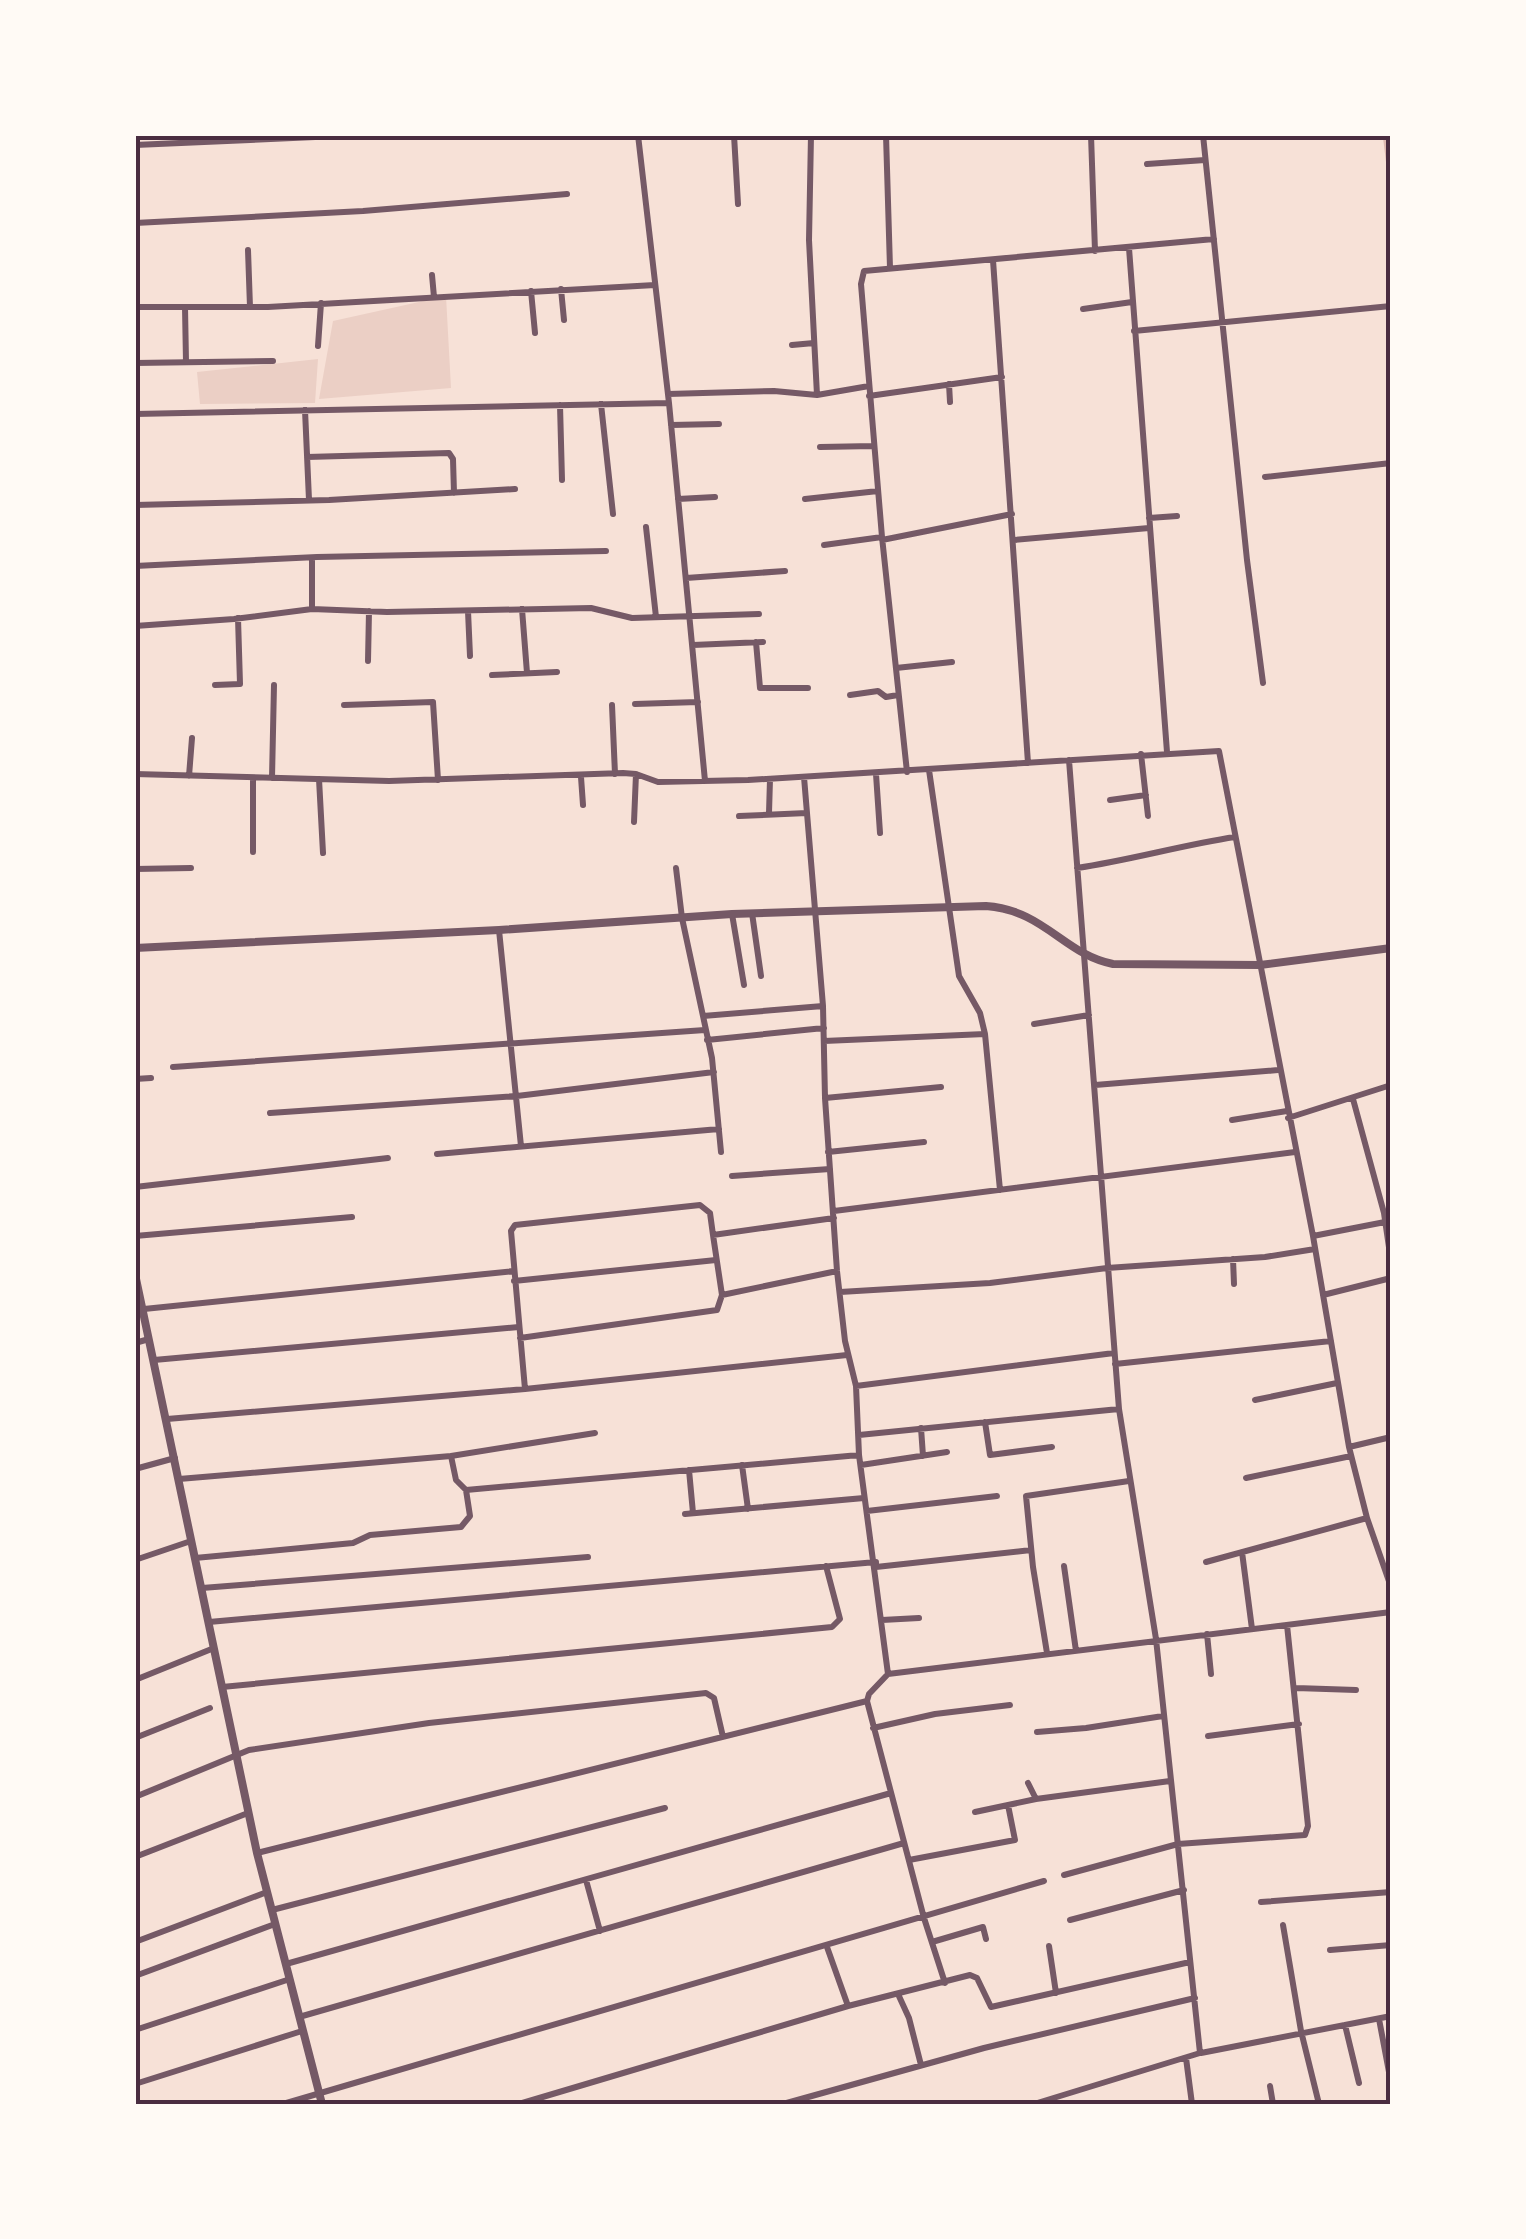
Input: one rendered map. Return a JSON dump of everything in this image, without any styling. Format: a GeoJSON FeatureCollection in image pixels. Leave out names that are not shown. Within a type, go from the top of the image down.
{"type":"FeatureCollection","features":[{"type":"Feature","properties":{"kind":"street"},"geometry":{"type":"LineString","coordinates":[[135,144],[360,135]]}},
{"type":"Feature","properties":{"kind":"street"},"geometry":{"type":"LineString","coordinates":[[638,135],[669,398],[705,781]]}},
{"type":"Feature","properties":{"kind":"street"},"geometry":{"type":"LineString","coordinates":[[734,135],[738,204]]}},
{"type":"Feature","properties":{"kind":"street"},"geometry":{"type":"LineString","coordinates":[[811,135],[809,240],[817,395]]}},
{"type":"Feature","properties":{"kind":"street"},"geometry":{"type":"LineString","coordinates":[[886,135],[890,268]]}},
{"type":"Feature","properties":{"kind":"street"},"geometry":{"type":"LineString","coordinates":[[1090,135],[1095,251]]}},
{"type":"Feature","properties":{"kind":"street"},"geometry":{"type":"LineString","coordinates":[[1203,135],[1263,683]]}},
{"type":"Feature","properties":{"kind":"street"},"geometry":{"type":"LineString","coordinates":[[1147,164],[1205,160]]}},
{"type":"Feature","properties":{"kind":"street"},"geometry":{"type":"LineString","coordinates":[[135,224],[567,194]]}},
{"type":"Feature","properties":{"kind":"street"},"geometry":{"type":"LineString","coordinates":[[907,772],[874,446],[861,281],[865,270],[1214,239]]}},
{"type":"Feature","properties":{"kind":"street"},"geometry":{"type":"LineString","coordinates":[[1128,248],[1167,752]]}},
{"type":"Feature","properties":{"kind":"street"},"geometry":{"type":"LineString","coordinates":[[248,250],[250,307]]}},
{"type":"Feature","properties":{"kind":"street"},"geometry":{"type":"LineString","coordinates":[[993,260],[1028,763]]}},
{"type":"Feature","properties":{"kind":"street"},"geometry":{"type":"LineString","coordinates":[[432,275],[434,297]]}},
{"type":"Feature","properties":{"kind":"street"},"geometry":{"type":"LineString","coordinates":[[135,307],[321,304],[655,285]]}},
{"type":"Feature","properties":{"kind":"street"},"geometry":{"type":"LineString","coordinates":[[561,289],[564,320]]}},
{"type":"Feature","properties":{"kind":"street"},"geometry":{"type":"LineString","coordinates":[[531,292],[534,333]]}},
{"type":"Feature","properties":{"kind":"street"},"geometry":{"type":"LineString","coordinates":[[1083,309],[1132,302]]}},
{"type":"Feature","properties":{"kind":"street"},"geometry":{"type":"LineString","coordinates":[[318,346],[321,304]]}},
{"type":"Feature","properties":{"kind":"street"},"geometry":{"type":"LineString","coordinates":[[1134,330],[1391,306]]}},
{"type":"Feature","properties":{"kind":"street"},"geometry":{"type":"LineString","coordinates":[[185,307],[186,362]]}},
{"type":"Feature","properties":{"kind":"street"},"geometry":{"type":"LineString","coordinates":[[792,346],[814,343]]}},
{"type":"Feature","properties":{"kind":"street"},"geometry":{"type":"LineString","coordinates":[[135,363],[273,361]]}},
{"type":"Feature","properties":{"kind":"street"},"geometry":{"type":"LineString","coordinates":[[870,396],[1002,377]]}},
{"type":"Feature","properties":{"kind":"street"},"geometry":{"type":"LineString","coordinates":[[949,384],[950,402]]}},
{"type":"Feature","properties":{"kind":"street"},"geometry":{"type":"LineString","coordinates":[[135,414],[601,404],[774,391],[817,395],[869,386]]}},
{"type":"Feature","properties":{"kind":"street"},"geometry":{"type":"LineString","coordinates":[[601,404],[613,514]]}},
{"type":"Feature","properties":{"kind":"street"},"geometry":{"type":"LineString","coordinates":[[560,405],[562,480]]}},
{"type":"Feature","properties":{"kind":"street"},"geometry":{"type":"LineString","coordinates":[[305,410],[309,500]]}},
{"type":"Feature","properties":{"kind":"street"},"geometry":{"type":"LineString","coordinates":[[671,425],[719,424]]}},
{"type":"Feature","properties":{"kind":"street"},"geometry":{"type":"LineString","coordinates":[[820,447],[874,446]]}},
{"type":"Feature","properties":{"kind":"street"},"geometry":{"type":"LineString","coordinates":[[307,457],[449,453],[453,459],[454,493]]}},
{"type":"Feature","properties":{"kind":"street"},"geometry":{"type":"LineString","coordinates":[[1265,477],[1391,462]]}},
{"type":"Feature","properties":{"kind":"street"},"geometry":{"type":"LineString","coordinates":[[135,504],[515,489]]}},
{"type":"Feature","properties":{"kind":"street"},"geometry":{"type":"LineString","coordinates":[[805,499],[878,492]]}},
{"type":"Feature","properties":{"kind":"street"},"geometry":{"type":"LineString","coordinates":[[678,499],[715,497]]}},
{"type":"Feature","properties":{"kind":"street"},"geometry":{"type":"LineString","coordinates":[[824,545],[882,539],[1012,514]]}},
{"type":"Feature","properties":{"kind":"street"},"geometry":{"type":"LineString","coordinates":[[1148,518],[1177,516]]}},
{"type":"Feature","properties":{"kind":"street"},"geometry":{"type":"LineString","coordinates":[[646,527],[656,617]]}},
{"type":"Feature","properties":{"kind":"street"},"geometry":{"type":"LineString","coordinates":[[1014,540],[1150,528]]}},
{"type":"Feature","properties":{"kind":"street"},"geometry":{"type":"LineString","coordinates":[[135,566],[606,551]]}},
{"type":"Feature","properties":{"kind":"street"},"geometry":{"type":"LineString","coordinates":[[312,558],[312,608]]}},
{"type":"Feature","properties":{"kind":"street"},"geometry":{"type":"LineString","coordinates":[[686,578],[785,571]]}},
{"type":"Feature","properties":{"kind":"street"},"geometry":{"type":"LineString","coordinates":[[135,626],[312,608],[600,608],[632,618],[759,614]]}},
{"type":"Feature","properties":{"kind":"street"},"geometry":{"type":"LineString","coordinates":[[522,609],[526,673]]}},
{"type":"Feature","properties":{"kind":"street"},"geometry":{"type":"LineString","coordinates":[[368,662],[369,611]]}},
{"type":"Feature","properties":{"kind":"street"},"geometry":{"type":"LineString","coordinates":[[468,611],[470,656]]}},
{"type":"Feature","properties":{"kind":"street"},"geometry":{"type":"LineString","coordinates":[[215,685],[240,684],[238,618]]}},
{"type":"Feature","properties":{"kind":"street"},"geometry":{"type":"LineString","coordinates":[[693,645],[760,642],[760,688],[808,688]]}},
{"type":"Feature","properties":{"kind":"street"},"geometry":{"type":"LineString","coordinates":[[896,668],[952,662]]}},
{"type":"Feature","properties":{"kind":"street"},"geometry":{"type":"LineString","coordinates":[[492,675],[557,672]]}},
{"type":"Feature","properties":{"kind":"street"},"geometry":{"type":"LineString","coordinates":[[272,778],[274,685]]}},
{"type":"Feature","properties":{"kind":"street"},"geometry":{"type":"LineString","coordinates":[[850,695],[878,691],[886,697],[898,695]]}},
{"type":"Feature","properties":{"kind":"street"},"geometry":{"type":"LineString","coordinates":[[344,705],[433,702],[438,780]]}},
{"type":"Feature","properties":{"kind":"street"},"geometry":{"type":"LineString","coordinates":[[635,704],[698,702]]}},
{"type":"Feature","properties":{"kind":"street"},"geometry":{"type":"LineString","coordinates":[[612,705],[615,774]]}},
{"type":"Feature","properties":{"kind":"street"},"geometry":{"type":"LineString","coordinates":[[189,776],[192,738]]}},
{"type":"Feature","properties":{"kind":"street"},"geometry":{"type":"LineString","coordinates":[[135,774],[319,780],[636,774],[658,782],[876,774],[1167,752],[1220,752],[1350,1451],[1367,1518],[1391,1587]]}},
{"type":"Feature","properties":{"kind":"street"},"geometry":{"type":"LineString","coordinates":[[1141,754],[1148,816]]}},
{"type":"Feature","properties":{"kind":"street"},"geometry":{"type":"LineString","coordinates":[[1069,760],[1118,1410],[1156,1639],[1200,2053]]}},
{"type":"Feature","properties":{"kind":"street"},"geometry":{"type":"LineString","coordinates":[[929,770],[958,976],[980,1013],[985,1034],[1000,1190]]}},
{"type":"Feature","properties":{"kind":"street"},"geometry":{"type":"LineString","coordinates":[[634,822],[636,774]]}},
{"type":"Feature","properties":{"kind":"street"},"geometry":{"type":"LineString","coordinates":[[876,774],[880,833]]}},
{"type":"Feature","properties":{"kind":"street"},"geometry":{"type":"LineString","coordinates":[[581,776],[582,806]]}},
{"type":"Feature","properties":{"kind":"street"},"geometry":{"type":"LineString","coordinates":[[804,777],[823,1006],[824,1098],[838,1271],[847,1355],[856,1386],[864,1498],[888,1674]]}},
{"type":"Feature","properties":{"kind":"street"},"geometry":{"type":"LineString","coordinates":[[253,778],[253,852]]}},
{"type":"Feature","properties":{"kind":"street"},"geometry":{"type":"LineString","coordinates":[[769,814],[770,779]]}},
{"type":"Feature","properties":{"kind":"street"},"geometry":{"type":"LineString","coordinates":[[319,780],[323,853]]}},
{"type":"Feature","properties":{"kind":"street"},"geometry":{"type":"LineString","coordinates":[[1110,800],[1146,795]]}},
{"type":"Feature","properties":{"kind":"street"},"geometry":{"type":"LineString","coordinates":[[739,816],[807,813]]}},
{"type":"Feature","properties":{"kind":"street"},"geometry":{"type":"LineString","coordinates":[[1077,868],[1236,837]]}},
{"type":"Feature","properties":{"kind":"street"},"geometry":{"type":"LineString","coordinates":[[135,868],[191,868]]}},
{"type":"Feature","properties":{"kind":"street"},"geometry":{"type":"LineString","coordinates":[[676,868],[682,918],[714,1072],[721,1152]]}},
{"type":"Feature","properties":{"kind":"street"},"geometry":{"type":"LineString","coordinates":[[135,948],[752,913],[986,906],[1013,909],[1104,962],[1129,965],[1260,965],[1391,948]]}},
{"type":"Feature","properties":{"kind":"street"},"geometry":{"type":"LineString","coordinates":[[752,913],[761,976]]}},
{"type":"Feature","properties":{"kind":"street"},"geometry":{"type":"LineString","coordinates":[[732,914],[744,986]]}},
{"type":"Feature","properties":{"kind":"street"},"geometry":{"type":"LineString","coordinates":[[499,930],[521,1146]]}},
{"type":"Feature","properties":{"kind":"street"},"geometry":{"type":"LineString","coordinates":[[704,1016],[823,1006]]}},
{"type":"Feature","properties":{"kind":"street"},"geometry":{"type":"LineString","coordinates":[[1034,1024],[1089,1015]]}},
{"type":"Feature","properties":{"kind":"street"},"geometry":{"type":"LineString","coordinates":[[707,1040],[824,1028]]}},
{"type":"Feature","properties":{"kind":"street"},"geometry":{"type":"LineString","coordinates":[[173,1067],[704,1030]]}},
{"type":"Feature","properties":{"kind":"street"},"geometry":{"type":"LineString","coordinates":[[824,1041],[985,1034]]}},
{"type":"Feature","properties":{"kind":"street"},"geometry":{"type":"LineString","coordinates":[[1095,1085],[1278,1070]]}},
{"type":"Feature","properties":{"kind":"street"},"geometry":{"type":"LineString","coordinates":[[270,1113],[517,1096],[714,1072]]}},
{"type":"Feature","properties":{"kind":"street"},"geometry":{"type":"LineString","coordinates":[[135,1079],[151,1078]]}},
{"type":"Feature","properties":{"kind":"street"},"geometry":{"type":"LineString","coordinates":[[1232,1120],[1287,1114],[1353,1099],[1391,1084]]}},
{"type":"Feature","properties":{"kind":"street"},"geometry":{"type":"LineString","coordinates":[[824,1098],[941,1087]]}},
{"type":"Feature","properties":{"kind":"street"},"geometry":{"type":"LineString","coordinates":[[1353,1099],[1387,1216],[1391,1261]]}},
{"type":"Feature","properties":{"kind":"street"},"geometry":{"type":"LineString","coordinates":[[438,1154],[719,1129]]}},
{"type":"Feature","properties":{"kind":"street"},"geometry":{"type":"LineString","coordinates":[[828,1152],[924,1142]]}},
{"type":"Feature","properties":{"kind":"street"},"geometry":{"type":"LineString","coordinates":[[714,1235],[1099,1175],[1295,1152]]}},
{"type":"Feature","properties":{"kind":"street"},"geometry":{"type":"LineString","coordinates":[[135,1187],[388,1158]]}},
{"type":"Feature","properties":{"kind":"street"},"geometry":{"type":"LineString","coordinates":[[732,1176],[830,1169]]}},
{"type":"Feature","properties":{"kind":"street"},"geometry":{"type":"LineString","coordinates":[[520,1338],[712,1312],[719,1307],[722,1295],[710,1212],[700,1205],[516,1225],[511,1230],[514,1276],[519,1327],[520,1338],[525,1389]]}},
{"type":"Feature","properties":{"kind":"street"},"geometry":{"type":"LineString","coordinates":[[1313,1236],[1387,1216]]}},
{"type":"Feature","properties":{"kind":"street"},"geometry":{"type":"LineString","coordinates":[[135,1236],[352,1217]]}},
{"type":"Feature","properties":{"kind":"street"},"geometry":{"type":"LineString","coordinates":[[840,1292],[990,1283],[1315,1249]]}},
{"type":"Feature","properties":{"kind":"street"},"geometry":{"type":"LineString","coordinates":[[144,1309],[716,1260]]}},
{"type":"Feature","properties":{"kind":"street"},"geometry":{"type":"LineString","coordinates":[[1233,1260],[1234,1284]]}},
{"type":"Feature","properties":{"kind":"street"},"geometry":{"type":"LineString","coordinates":[[722,1295],[838,1271]]}},
{"type":"Feature","properties":{"kind":"street"},"geometry":{"type":"LineString","coordinates":[[135,1274],[222,1687],[218,1705],[237,1758],[257,1853],[322,2104]]}},
{"type":"Feature","properties":{"kind":"street"},"geometry":{"type":"LineString","coordinates":[[1323,1295],[1391,1278]]}},
{"type":"Feature","properties":{"kind":"street"},"geometry":{"type":"LineString","coordinates":[[154,1360],[519,1327]]}},
{"type":"Feature","properties":{"kind":"street"},"geometry":{"type":"LineString","coordinates":[[135,1343],[149,1338]]}},
{"type":"Feature","properties":{"kind":"street"},"geometry":{"type":"LineString","coordinates":[[1115,1364],[1331,1341]]}},
{"type":"Feature","properties":{"kind":"street"},"geometry":{"type":"LineString","coordinates":[[856,1386],[1114,1353]]}},
{"type":"Feature","properties":{"kind":"street"},"geometry":{"type":"LineString","coordinates":[[167,1419],[525,1389],[847,1355]]}},
{"type":"Feature","properties":{"kind":"street"},"geometry":{"type":"LineString","coordinates":[[1255,1400],[1337,1383]]}},
{"type":"Feature","properties":{"kind":"street"},"geometry":{"type":"LineString","coordinates":[[859,1436],[1118,1410]]}},
{"type":"Feature","properties":{"kind":"street"},"geometry":{"type":"LineString","coordinates":[[985,1422],[990,1455],[1052,1446]]}},
{"type":"Feature","properties":{"kind":"street"},"geometry":{"type":"LineString","coordinates":[[921,1428],[923,1456]]}},
{"type":"Feature","properties":{"kind":"street"},"geometry":{"type":"LineString","coordinates":[[179,1480],[451,1456],[595,1433]]}},
{"type":"Feature","properties":{"kind":"street"},"geometry":{"type":"LineString","coordinates":[[1246,1478],[1391,1437]]}},
{"type":"Feature","properties":{"kind":"street"},"geometry":{"type":"LineString","coordinates":[[861,1465],[947,1452]]}},
{"type":"Feature","properties":{"kind":"street"},"geometry":{"type":"LineString","coordinates":[[466,1490],[860,1455]]}},
{"type":"Feature","properties":{"kind":"street"},"geometry":{"type":"LineString","coordinates":[[195,1558],[353,1543],[370,1535],[461,1527],[470,1516],[466,1490],[456,1480],[451,1456]]}},
{"type":"Feature","properties":{"kind":"street"},"geometry":{"type":"LineString","coordinates":[[135,1469],[175,1458]]}},
{"type":"Feature","properties":{"kind":"street"},"geometry":{"type":"LineString","coordinates":[[742,1465],[748,1509]]}},
{"type":"Feature","properties":{"kind":"street"},"geometry":{"type":"LineString","coordinates":[[689,1470],[689,1514],[864,1498]]}},
{"type":"Feature","properties":{"kind":"street"},"geometry":{"type":"LineString","coordinates":[[1047,1652],[1026,1496],[1129,1481]]}},
{"type":"Feature","properties":{"kind":"street"},"geometry":{"type":"LineString","coordinates":[[867,1511],[997,1496]]}},
{"type":"Feature","properties":{"kind":"street"},"geometry":{"type":"LineString","coordinates":[[1206,1562],[1367,1518]]}},
{"type":"Feature","properties":{"kind":"street"},"geometry":{"type":"LineString","coordinates":[[135,1560],[191,1541]]}},
{"type":"Feature","properties":{"kind":"street"},"geometry":{"type":"LineString","coordinates":[[209,1622],[1032,1550]]}},
{"type":"Feature","properties":{"kind":"street"},"geometry":{"type":"LineString","coordinates":[[1242,1552],[1252,1629]]}},
{"type":"Feature","properties":{"kind":"street"},"geometry":{"type":"LineString","coordinates":[[202,1588],[588,1556]]}},
{"type":"Feature","properties":{"kind":"street"},"geometry":{"type":"LineString","coordinates":[[222,1687],[832,1627],[840,1619],[826,1566]]}},
{"type":"Feature","properties":{"kind":"street"},"geometry":{"type":"LineString","coordinates":[[1064,1566],[1076,1651]]}},
{"type":"Feature","properties":{"kind":"street"},"geometry":{"type":"LineString","coordinates":[[945,1983],[867,1701],[888,1674],[1391,1613]]}},
{"type":"Feature","properties":{"kind":"street"},"geometry":{"type":"LineString","coordinates":[[882,1620],[919,1618]]}},
{"type":"Feature","properties":{"kind":"street"},"geometry":{"type":"LineString","coordinates":[[1064,1875],[1178,1844],[1304,1836],[1308,1826],[1287,1625]]}},
{"type":"Feature","properties":{"kind":"street"},"geometry":{"type":"LineString","coordinates":[[1207,1634],[1211,1674]]}},
{"type":"Feature","properties":{"kind":"street"},"geometry":{"type":"LineString","coordinates":[[135,1680],[214,1648]]}},
{"type":"Feature","properties":{"kind":"street"},"geometry":{"type":"LineString","coordinates":[[1296,1688],[1356,1690]]}},
{"type":"Feature","properties":{"kind":"street"},"geometry":{"type":"LineString","coordinates":[[135,1797],[249,1750],[428,1723],[706,1693],[714,1698],[723,1738]]}},
{"type":"Feature","properties":{"kind":"street"},"geometry":{"type":"LineString","coordinates":[[257,1853],[867,1701]]}},
{"type":"Feature","properties":{"kind":"street"},"geometry":{"type":"LineString","coordinates":[[135,1738],[218,1705]]}},
{"type":"Feature","properties":{"kind":"street"},"geometry":{"type":"LineString","coordinates":[[873,1728],[935,1714],[1010,1705]]}},
{"type":"Feature","properties":{"kind":"street"},"geometry":{"type":"LineString","coordinates":[[1037,1732],[1163,1716]]}},
{"type":"Feature","properties":{"kind":"street"},"geometry":{"type":"LineString","coordinates":[[1208,1736],[1299,1724]]}},
{"type":"Feature","properties":{"kind":"street"},"geometry":{"type":"LineString","coordinates":[[974,1812],[1036,1799],[1170,1781]]}},
{"type":"Feature","properties":{"kind":"street"},"geometry":{"type":"LineString","coordinates":[[1028,1783],[1036,1799]]}},
{"type":"Feature","properties":{"kind":"street"},"geometry":{"type":"LineString","coordinates":[[286,1964],[891,1793]]}},
{"type":"Feature","properties":{"kind":"street"},"geometry":{"type":"LineString","coordinates":[[909,1860],[1015,1840],[1008,1805]]}},
{"type":"Feature","properties":{"kind":"street"},"geometry":{"type":"LineString","coordinates":[[272,1910],[665,1808]]}},
{"type":"Feature","properties":{"kind":"street"},"geometry":{"type":"LineString","coordinates":[[135,1857],[248,1814]]}},
{"type":"Feature","properties":{"kind":"street"},"geometry":{"type":"LineString","coordinates":[[299,2016],[904,1843]]}},
{"type":"Feature","properties":{"kind":"street"},"geometry":{"type":"LineString","coordinates":[[586,1880],[600,1931]]}},
{"type":"Feature","properties":{"kind":"street"},"geometry":{"type":"LineString","coordinates":[[283,2104],[1044,1881]]}},
{"type":"Feature","properties":{"kind":"street"},"geometry":{"type":"LineString","coordinates":[[1070,1920],[1184,1890]]}},
{"type":"Feature","properties":{"kind":"street"},"geometry":{"type":"LineString","coordinates":[[135,1942],[267,1892]]}},
{"type":"Feature","properties":{"kind":"street"},"geometry":{"type":"LineString","coordinates":[[1260,1902],[1391,1892]]}},
{"type":"Feature","properties":{"kind":"street"},"geometry":{"type":"LineString","coordinates":[[135,1976],[275,1924]]}},
{"type":"Feature","properties":{"kind":"street"},"geometry":{"type":"LineString","coordinates":[[1283,1925],[1301,2032],[1319,2104]]}},
{"type":"Feature","properties":{"kind":"street"},"geometry":{"type":"LineString","coordinates":[[932,1942],[983,1927],[986,1939]]}},
{"type":"Feature","properties":{"kind":"street"},"geometry":{"type":"LineString","coordinates":[[1330,1950],[1391,1945]]}},
{"type":"Feature","properties":{"kind":"street"},"geometry":{"type":"LineString","coordinates":[[1049,1946],[1056,1993]]}},
{"type":"Feature","properties":{"kind":"street"},"geometry":{"type":"LineString","coordinates":[[826,1947],[848,2006]]}},
{"type":"Feature","properties":{"kind":"street"},"geometry":{"type":"LineString","coordinates":[[519,2104],[848,2006],[974,1976],[990,2007],[1190,1962]]}},
{"type":"Feature","properties":{"kind":"street"},"geometry":{"type":"LineString","coordinates":[[135,2030],[290,1979]]}},
{"type":"Feature","properties":{"kind":"street"},"geometry":{"type":"LineString","coordinates":[[898,1994],[922,2066]]}},
{"type":"Feature","properties":{"kind":"street"},"geometry":{"type":"LineString","coordinates":[[783,2104],[1195,1998]]}},
{"type":"Feature","properties":{"kind":"street"},"geometry":{"type":"LineString","coordinates":[[1034,2104],[1063,2100],[1200,2053],[1391,2016]]}},
{"type":"Feature","properties":{"kind":"street"},"geometry":{"type":"LineString","coordinates":[[1379,2018],[1389,2072]]}},
{"type":"Feature","properties":{"kind":"street"},"geometry":{"type":"LineString","coordinates":[[1345,2025],[1359,2083]]}},
{"type":"Feature","properties":{"kind":"street"},"geometry":{"type":"LineString","coordinates":[[135,2084],[302,2031]]}},
{"type":"Feature","properties":{"kind":"street"},"geometry":{"type":"LineString","coordinates":[[1186,2058],[1192,2104]]}},
{"type":"Feature","properties":{"kind":"street"},"geometry":{"type":"LineString","coordinates":[[1270,2086],[1273,2104]]}},
{"type":"Feature","properties":{"kind":"shaded area"},"geometry":{"type":"Polygon","coordinates":[[[446,296],[451,388],[319,399],[333,321],[446,296]]]}},
{"type":"Feature","properties":{"kind":"shaded area"},"geometry":{"type":"Polygon","coordinates":[[[318,359],[315,403],[200,404],[197,372],[318,359]]]}},
{"type":"Feature","properties":{"kind":"waterway"},"geometry":{"type":"LineString","coordinates":[[1384,135],[1391,193]]}}]}
